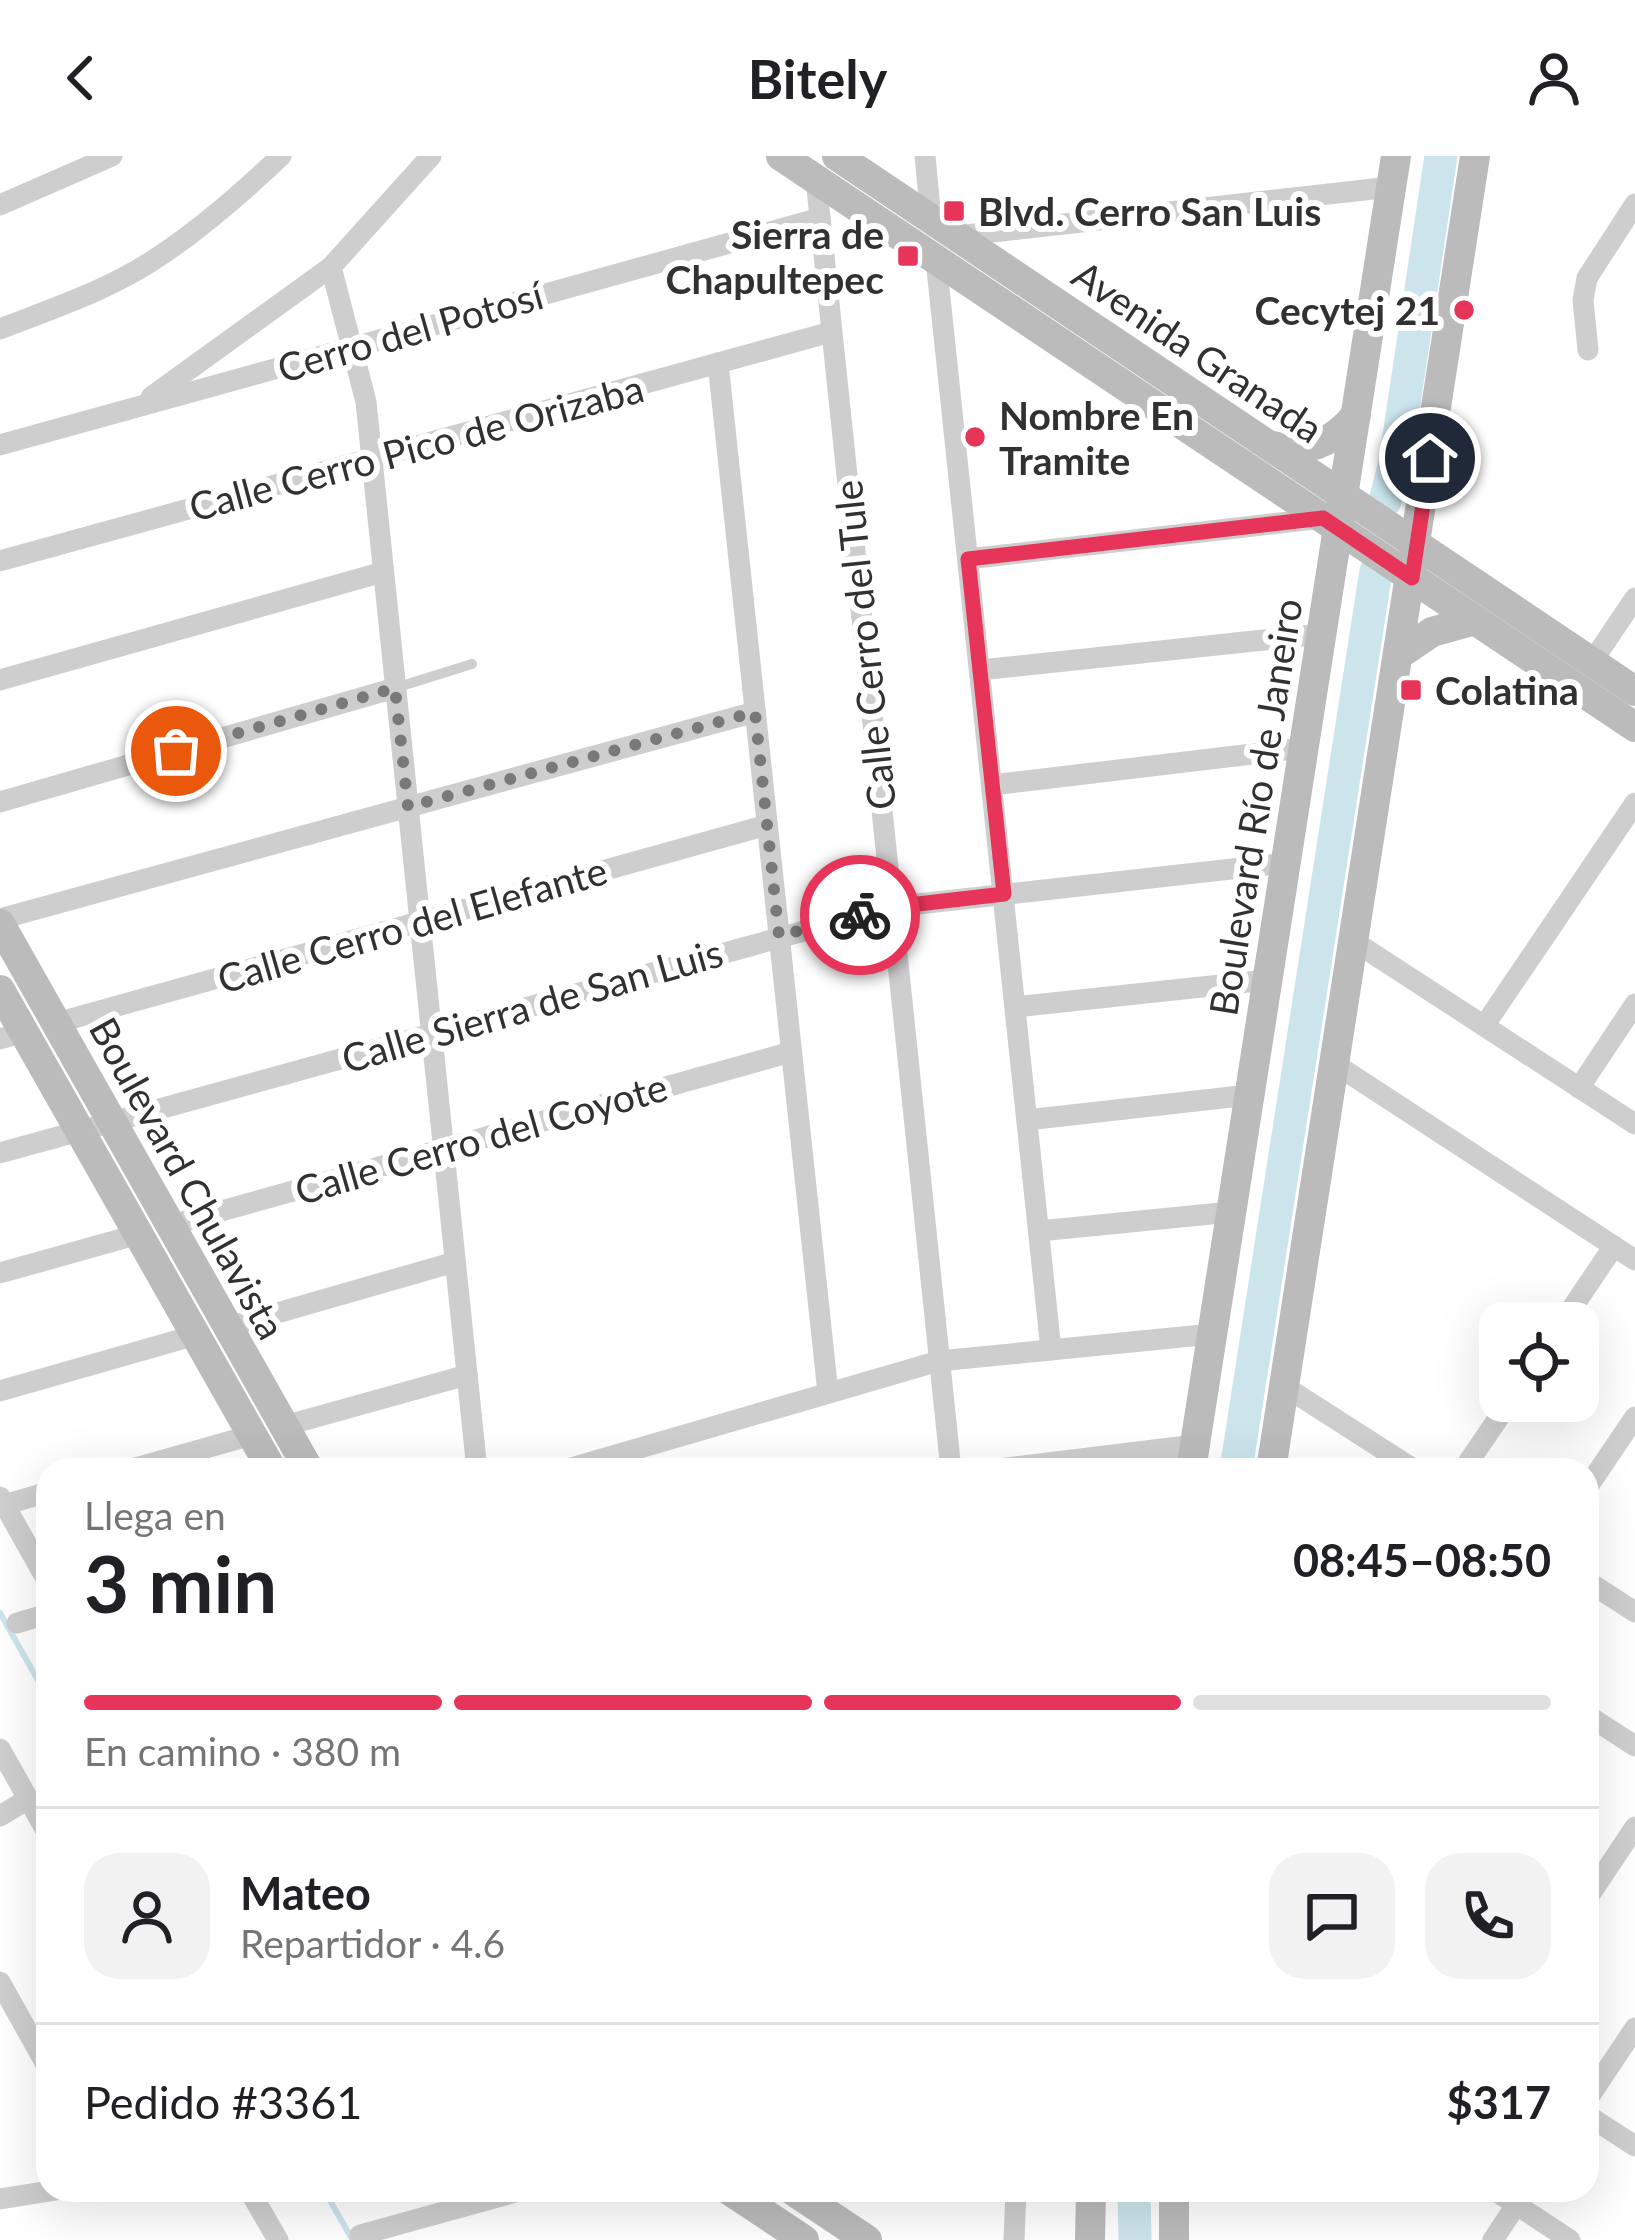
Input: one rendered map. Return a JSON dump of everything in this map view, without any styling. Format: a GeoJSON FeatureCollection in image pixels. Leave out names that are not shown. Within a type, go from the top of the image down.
{"type":"FeatureCollection","features":[{"type":"Feature","properties":{"kind":"main road","name":"Avenida Granada"},"geometry":{"type":"LineString","coordinates":[[781,156],[815,179],[941,238],[1268,445],[1335,514],[1418,545],[1635,691]]}},
{"type":"Feature","properties":{"kind":"main road"},"geometry":{"type":"LineString","coordinates":[[1273,1458],[1475,156]]}},
{"type":"Feature","properties":{"kind":"main road","name":"Avenida Granada"},"geometry":{"type":"LineString","coordinates":[[846,159],[941,238],[1335,514],[1412,578],[1635,728]]}},
{"type":"Feature","properties":{"kind":"main road","name":"Boulevard Río de Janeiro"},"geometry":{"type":"LineString","coordinates":[[1193,1458],[1304,748],[1335,514],[1356,415],[1394,171]]}},
{"type":"Feature","properties":{"kind":"main road"},"geometry":{"type":"LineString","coordinates":[[1268,445],[1311,448],[1331,439],[1356,415]]}},
{"type":"Feature","properties":{"kind":"main road"},"geometry":{"type":"LineString","coordinates":[[1400,652],[1432,632],[1475,620]]}},
{"type":"Feature","properties":{"kind":"main road","name":"Boulevard Chulavista"},"geometry":{"type":"LineString","coordinates":[[0,921],[302,1458]]}},
{"type":"Feature","properties":{"kind":"main road","name":"Boulevard Chulavista"},"geometry":{"type":"LineString","coordinates":[[0,990],[12,1035],[80,1131],[265,1458]]}},
{"type":"Feature","properties":{"kind":"main road"},"geometry":{"type":"LineString","coordinates":[[745,2202],[789,2238]]}},
{"type":"Feature","properties":{"kind":"main road"},"geometry":{"type":"LineString","coordinates":[[810,2202],[867,2240]]}},
{"type":"Feature","properties":{"kind":"main road"},"geometry":{"type":"LineString","coordinates":[[1090,2202],[1090,2240]]}},
{"type":"Feature","properties":{"kind":"main road"},"geometry":{"type":"LineString","coordinates":[[1174,2202],[1174,2240]]}},
{"type":"Feature","properties":{"kind":"street"},"geometry":{"type":"LineString","coordinates":[[0,205],[112,156]]}},
{"type":"Feature","properties":{"kind":"street"},"geometry":{"type":"LineString","coordinates":[[0,328],[70,302],[150,262],[227,206],[281,156]]}},
{"type":"Feature","properties":{"kind":"street"},"geometry":{"type":"LineString","coordinates":[[136,408],[331,267],[431,156]]}},
{"type":"Feature","properties":{"kind":"street"},"geometry":{"type":"LineString","coordinates":[[925,156],[941,238],[968,559],[1052,1350]]}},
{"type":"Feature","properties":{"kind":"street"},"geometry":{"type":"LineString","coordinates":[[941,238],[1394,171]]}},
{"type":"Feature","properties":{"kind":"street","name":"Calle Cerro del Tule"},"geometry":{"type":"LineString","coordinates":[[815,179],[950,1458]]}},
{"type":"Feature","properties":{"kind":"street"},"geometry":{"type":"LineString","coordinates":[[1588,350],[1583,301],[1587,278],[1635,204]]}},
{"type":"Feature","properties":{"kind":"street","name":"Cerro del Potosí"},"geometry":{"type":"LineString","coordinates":[[0,445],[820,218]]}},
{"type":"Feature","properties":{"kind":"street"},"geometry":{"type":"LineString","coordinates":[[331,267],[366,402],[476,1458]]}},
{"type":"Feature","properties":{"kind":"street","name":"Calle Cerro Pico de Orizaba"},"geometry":{"type":"LineString","coordinates":[[0,561],[831,332]]}},
{"type":"Feature","properties":{"kind":"street"},"geometry":{"type":"LineString","coordinates":[[718,363],[828,1394]]}},
{"type":"Feature","properties":{"kind":"street"},"geometry":{"type":"LineString","coordinates":[[968,559],[1335,514]]}},
{"type":"Feature","properties":{"kind":"street"},"geometry":{"type":"LineString","coordinates":[[0,680],[383,572]]}},
{"type":"Feature","properties":{"kind":"street"},"geometry":{"type":"LineString","coordinates":[[1592,662],[1635,598]]}},
{"type":"Feature","properties":{"kind":"street"},"geometry":{"type":"LineString","coordinates":[[980,670],[1321,634]]}},
{"type":"Feature","properties":{"kind":"street"},"geometry":{"type":"LineString","coordinates":[[0,802],[395,688]]}},
{"type":"Feature","properties":{"kind":"street"},"geometry":{"type":"LineString","coordinates":[[0,921],[755,712]]}},
{"type":"Feature","properties":{"kind":"street"},"geometry":{"type":"LineString","coordinates":[[992,785],[1304,748]]}},
{"type":"Feature","properties":{"kind":"street"},"geometry":{"type":"LineString","coordinates":[[1484,1026],[1635,803]]}},
{"type":"Feature","properties":{"kind":"street","name":"Calle Cerro del Elefante"},"geometry":{"type":"LineString","coordinates":[[56,1023],[767,825]]}},
{"type":"Feature","properties":{"kind":"street","name":"Calle Sierra de San Luis"},"geometry":{"type":"LineString","coordinates":[[0,1154],[892,907],[1286,863]]}},
{"type":"Feature","properties":{"kind":"street"},"geometry":{"type":"LineString","coordinates":[[1355,942],[1635,1124]]}},
{"type":"Feature","properties":{"kind":"street"},"geometry":{"type":"LineString","coordinates":[[1016,1007],[1267,980]]}},
{"type":"Feature","properties":{"kind":"street"},"geometry":{"type":"LineString","coordinates":[[1579,1088],[1635,1004]]}},
{"type":"Feature","properties":{"kind":"street","name":"Calle Cerro del Coyote"},"geometry":{"type":"LineString","coordinates":[[171,1226],[791,1052]]}},
{"type":"Feature","properties":{"kind":"street"},"geometry":{"type":"LineString","coordinates":[[1335,1064],[1635,1260]]}},
{"type":"Feature","properties":{"kind":"street"},"geometry":{"type":"LineString","coordinates":[[1027,1120],[1249,1095]]}},
{"type":"Feature","properties":{"kind":"street"},"geometry":{"type":"LineString","coordinates":[[1039,1231],[1231,1212]]}},
{"type":"Feature","properties":{"kind":"street"},"geometry":{"type":"LineString","coordinates":[[0,1273],[139,1234]]}},
{"type":"Feature","properties":{"kind":"street"},"geometry":{"type":"LineString","coordinates":[[1576,1302],[1614,1246]]}},
{"type":"Feature","properties":{"kind":"street"},"geometry":{"type":"LineString","coordinates":[[228,1327],[455,1262]]}},
{"type":"Feature","properties":{"kind":"street"},"geometry":{"type":"LineString","coordinates":[[605,1458],[939,1360],[1212,1334]]}},
{"type":"Feature","properties":{"kind":"street"},"geometry":{"type":"LineString","coordinates":[[0,1391],[196,1336]]}},
{"type":"Feature","properties":{"kind":"street"},"geometry":{"type":"LineString","coordinates":[[284,1426],[467,1375]]}},
{"type":"Feature","properties":{"kind":"street"},"geometry":{"type":"LineString","coordinates":[[1284,1385],[1397,1458]]}},
{"type":"Feature","properties":{"kind":"street"},"geometry":{"type":"LineString","coordinates":[[1599,1470],[1635,1417]]}},
{"type":"Feature","properties":{"kind":"street"},"geometry":{"type":"LineString","coordinates":[[1471,1458],[1496,1422]]}},
{"type":"Feature","properties":{"kind":"street"},"geometry":{"type":"LineString","coordinates":[[171,1458],[252,1435]]}},
{"type":"Feature","properties":{"kind":"street"},"geometry":{"type":"LineString","coordinates":[[36,1494],[2,1501],[36,1561]]}},
{"type":"Feature","properties":{"kind":"street"},"geometry":{"type":"LineString","coordinates":[[1599,1589],[1635,1612]]}},
{"type":"Feature","properties":{"kind":"street"},"geometry":{"type":"LineString","coordinates":[[16,1623],[36,1617]]}},
{"type":"Feature","properties":{"kind":"street"},"geometry":{"type":"LineString","coordinates":[[1599,1723],[1635,1746]]}},
{"type":"Feature","properties":{"kind":"street"},"geometry":{"type":"LineString","coordinates":[[0,1749],[36,1813]]}},
{"type":"Feature","properties":{"kind":"street"},"geometry":{"type":"LineString","coordinates":[[0,1816],[28,1799]]}},
{"type":"Feature","properties":{"kind":"street"},"geometry":{"type":"LineString","coordinates":[[1599,1880],[1635,1827]]}},
{"type":"Feature","properties":{"kind":"street"},"geometry":{"type":"LineString","coordinates":[[0,1982],[36,2046]]}},
{"type":"Feature","properties":{"kind":"street"},"geometry":{"type":"LineString","coordinates":[[1599,2082],[1635,2028]]}},
{"type":"Feature","properties":{"kind":"street"},"geometry":{"type":"LineString","coordinates":[[1599,2123],[1635,2146]]}},
{"type":"Feature","properties":{"kind":"street"},"geometry":{"type":"LineString","coordinates":[[0,2199],[36,2193]]}},
{"type":"Feature","properties":{"kind":"street"},"geometry":{"type":"LineString","coordinates":[[256,2202],[278,2240]]}},
{"type":"Feature","properties":{"kind":"street"},"geometry":{"type":"LineString","coordinates":[[360,2235],[417,2230],[491,2202]]}},
{"type":"Feature","properties":{"kind":"street"},"geometry":{"type":"LineString","coordinates":[[1014,2240],[1016,2202]]}},
{"type":"Feature","properties":{"kind":"street"},"geometry":{"type":"LineString","coordinates":[[1511,2202],[1570,2240]]}},
{"type":"Feature","properties":{"kind":"street"},"geometry":{"type":"LineString","coordinates":[[1493,2240],[1516,2205]]}},
{"type":"Feature","properties":{"kind":"lane"},"geometry":{"type":"LineString","coordinates":[[395,688],[472,664]]}},
{"type":"Feature","properties":{"kind":"waterway"},"geometry":{"type":"LineString","coordinates":[[1385,501],[1395,463],[1441,156]]}},
{"type":"Feature","properties":{"kind":"waterway"},"geometry":{"type":"LineString","coordinates":[[1238,1458],[1376,571]]}},
{"type":"Feature","properties":{"kind":"waterway"},"geometry":{"type":"LineString","coordinates":[[0,1613],[36,1677]]}},
{"type":"Feature","properties":{"kind":"waterway"},"geometry":{"type":"LineString","coordinates":[[331,2202],[352,2239]]}},
{"type":"Feature","properties":{"kind":"waterway"},"geometry":{"type":"LineString","coordinates":[[1134,2202],[1135,2240]]}},
{"type":"Feature","properties":{"kind":"way so far"},"geometry":{"type":"LineString","coordinates":[[176,751],[395,688],[408,807],[755,712],[779,936],[860,915]]}},
{"type":"Feature","properties":{"kind":"place","name":"Blvd. Cerro San Luis"},"geometry":{"type":"Point","coordinates":[954,211]}},
{"type":"Feature","properties":{"kind":"place","name":"Sierra de Chapultepec"},"geometry":{"type":"Point","coordinates":[908,256]}},
{"type":"Feature","properties":{"kind":"place","name":"Cecytej 21"},"geometry":{"type":"Point","coordinates":[1464,310]}},
{"type":"Feature","properties":{"kind":"place","name":"Nombre En Tramite"},"geometry":{"type":"Point","coordinates":[975,437]}},
{"type":"Feature","properties":{"kind":"place","name":"Colatina"},"geometry":{"type":"Point","coordinates":[1411,690]}},
{"type":"Feature","properties":{"kind":"route"},"geometry":{"type":"LineString","coordinates":[[860,915],[1004,894],[968,559],[1323,518],[1412,578],[1430,458]]}}]}
